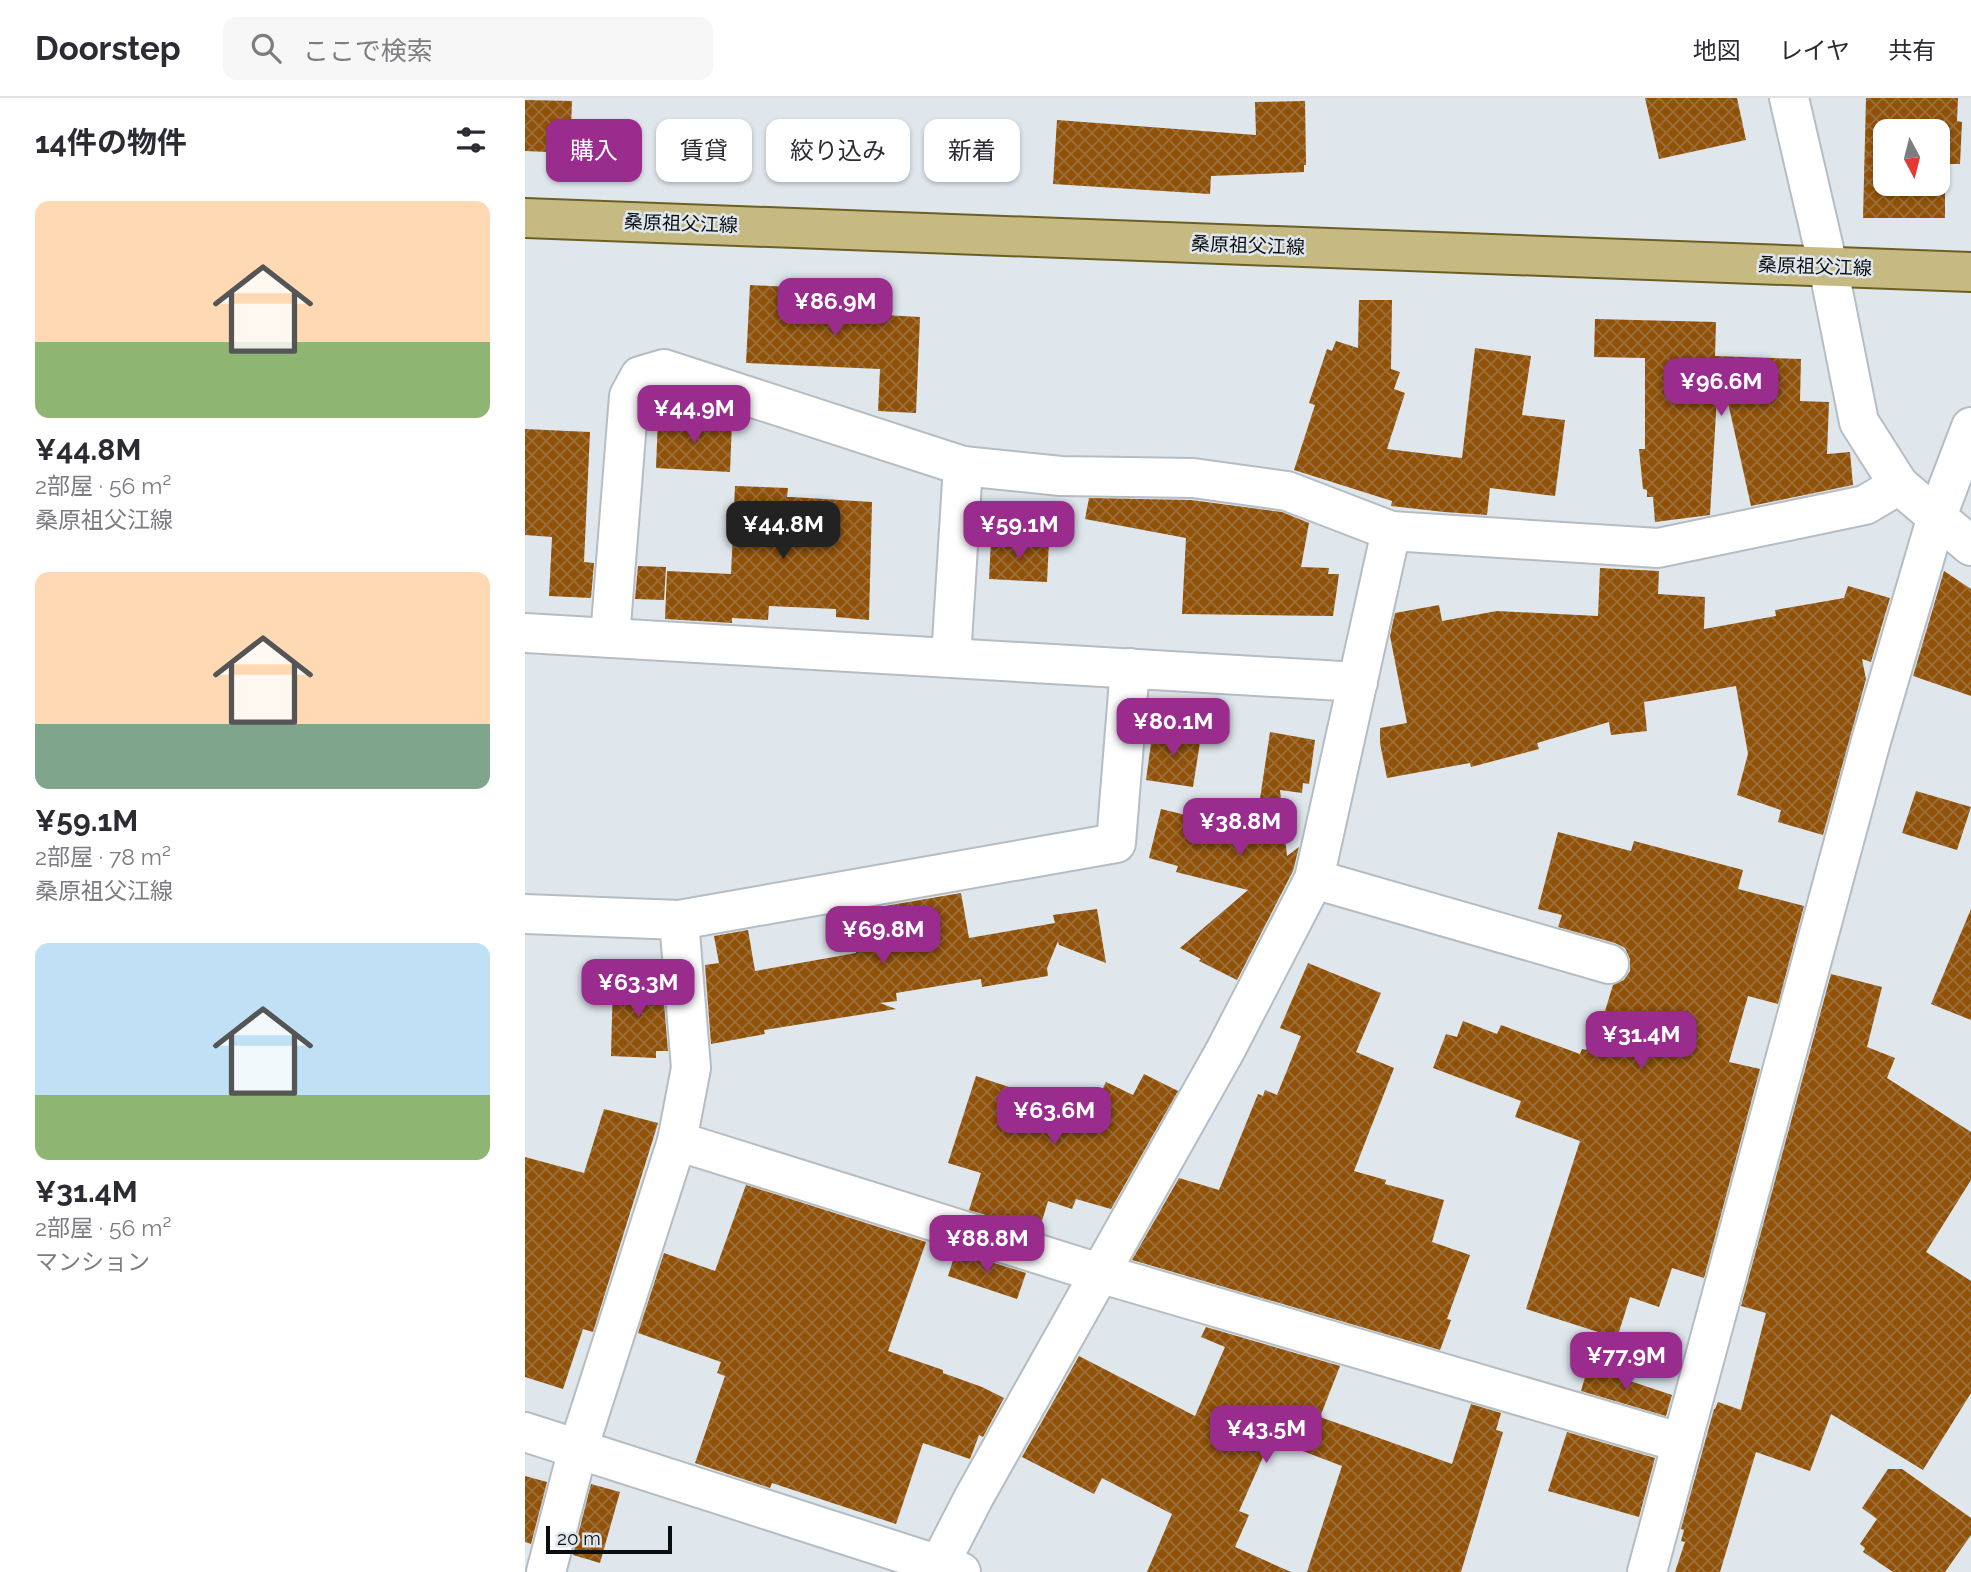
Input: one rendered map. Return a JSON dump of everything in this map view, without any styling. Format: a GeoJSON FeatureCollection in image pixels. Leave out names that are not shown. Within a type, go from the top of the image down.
{"type":"FeatureCollection","features":[{"type":"Feature","properties":{"kind":"main road","name":"桑原祖父江線"},"geometry":{"type":"LineString","coordinates":[[525,218],[1971,272]]}},
{"type":"Feature","properties":{"kind":"street"},"geometry":{"type":"LineString","coordinates":[[1789,98],[1828,266],[1859,422],[1899,485],[1971,546]]}},
{"type":"Feature","properties":{"kind":"street"},"geometry":{"type":"LineString","coordinates":[[610,638],[629,396],[640,376],[664,369],[963,466],[1061,476],[1193,478],[1287,491],[1391,531],[1658,548],[1865,505],[1899,485]]}},
{"type":"Feature","properties":{"kind":"street"},"geometry":{"type":"LineString","coordinates":[[1647,1572],[1871,741],[1937,516],[1971,428]]}},
{"type":"Feature","properties":{"kind":"street"},"geometry":{"type":"LineString","coordinates":[[951,658],[963,466]]}},
{"type":"Feature","properties":{"kind":"street"},"geometry":{"type":"LineString","coordinates":[[525,1432],[950,1569],[974,1497],[1225,1051],[1314,878],[1391,531]]}},
{"type":"Feature","properties":{"kind":"street"},"geometry":{"type":"LineString","coordinates":[[525,633],[1358,682]]}},
{"type":"Feature","properties":{"kind":"street"},"geometry":{"type":"LineString","coordinates":[[525,914],[679,920],[1116,843],[1130,668]]}},
{"type":"Feature","properties":{"kind":"street"},"geometry":{"type":"LineString","coordinates":[[1314,878],[1609,964]]}},
{"type":"Feature","properties":{"kind":"street"},"geometry":{"type":"LineString","coordinates":[[546,1572],[577,1449],[677,1141],[691,1068],[679,920]]}},
{"type":"Feature","properties":{"kind":"street"},"geometry":{"type":"LineString","coordinates":[[677,1141],[1099,1273],[1682,1443]]}},
{"type":"Feature","properties":{"kind":"building"},"geometry":{"type":"Polygon","coordinates":[[[1645,98],[1737,98],[1746,140],[1659,159],[1645,98]]]}},
{"type":"Feature","properties":{"kind":"building"},"geometry":{"type":"Polygon","coordinates":[[[1866,98],[1958,98],[1957,121],[1962,122],[1960,164],[1950,164],[1950,119],[1873,119],[1873,196],[1945,196],[1945,218],[1863,218],[1866,98]]]}},
{"type":"Feature","properties":{"kind":"building"},"geometry":{"type":"Polygon","coordinates":[[[525,100],[572,101],[571,119],[546,119],[546,152],[525,151],[525,100]]]}},
{"type":"Feature","properties":{"kind":"building"},"geometry":{"type":"Polygon","coordinates":[[[1305,101],[1304,172],[1211,176],[1210,194],[1053,184],[1057,120],[1256,135],[1255,102],[1305,101]]]}},
{"type":"Feature","properties":{"kind":"building"},"geometry":{"type":"Polygon","coordinates":[[[750,285],[866,291],[865,314],[920,317],[916,413],[878,411],[880,369],[746,363],[750,285]]]}},
{"type":"Feature","properties":{"kind":"building"},"geometry":{"type":"Polygon","coordinates":[[[1359,300],[1392,300],[1391,369],[1400,372],[1394,389],[1405,393],[1387,449],[1462,458],[1475,348],[1531,356],[1522,415],[1565,420],[1555,496],[1490,488],[1487,515],[1444,512],[1391,506],[1392,501],[1294,470],[1315,405],[1309,403],[1327,349],[1332,351],[1336,341],[1358,348],[1359,300]]]}},
{"type":"Feature","properties":{"kind":"building"},"geometry":{"type":"Polygon","coordinates":[[[1595,319],[1716,322],[1715,356],[1801,359],[1800,401],[1829,402],[1827,454],[1850,452],[1853,485],[1751,506],[1719,362],[1710,515],[1655,522],[1653,497],[1647,497],[1647,490],[1643,489],[1639,449],[1645,449],[1645,358],[1594,357],[1595,319]]]}},
{"type":"Feature","properties":{"kind":"building"},"geometry":{"type":"Polygon","coordinates":[[[658,418],[732,421],[730,472],[656,468],[658,418]]]}},
{"type":"Feature","properties":{"kind":"building"},"geometry":{"type":"Polygon","coordinates":[[[525,429],[590,432],[584,562],[594,563],[591,598],[549,596],[552,537],[525,535],[525,429]]]}},
{"type":"Feature","properties":{"kind":"building"},"geometry":{"type":"Polygon","coordinates":[[[735,486],[788,488],[787,497],[872,502],[869,620],[836,617],[836,609],[769,606],[768,620],[732,618],[732,623],[665,619],[667,571],[731,574],[735,486]]]}},
{"type":"Feature","properties":{"kind":"building"},"geometry":{"type":"Polygon","coordinates":[[[1089,498],[1191,500],[1282,512],[1309,523],[1301,567],[1329,568],[1328,574],[1339,574],[1333,616],[1182,614],[1186,538],[1085,519],[1089,498]]]}},
{"type":"Feature","properties":{"kind":"building"},"geometry":{"type":"Polygon","coordinates":[[[991,540],[1049,542],[1047,582],[989,579],[991,540]]]}},
{"type":"Feature","properties":{"kind":"building"},"geometry":{"type":"Polygon","coordinates":[[[638,566],[666,567],[664,600],[635,599],[638,566]]]}},
{"type":"Feature","properties":{"kind":"building"},"geometry":{"type":"Polygon","coordinates":[[[1600,568],[1659,571],[1658,594],[1705,597],[1704,629],[1776,616],[1775,610],[1844,598],[1848,586],[1890,598],[1871,662],[1862,659],[1866,679],[1823,835],[1778,822],[1781,810],[1737,795],[1748,754],[1736,686],[1644,702],[1647,731],[1611,735],[1609,722],[1537,743],[1539,749],[1471,767],[1470,763],[1387,778],[1380,728],[1407,723],[1390,636],[1395,613],[1439,605],[1442,621],[1497,611],[1598,616],[1600,568]]]}},
{"type":"Feature","properties":{"kind":"building"},"geometry":{"type":"Polygon","coordinates":[[[1944,571],[1971,589],[1971,696],[1913,676],[1944,571]]]}},
{"type":"Feature","properties":{"kind":"building"},"geometry":{"type":"Polygon","coordinates":[[[1153,729],[1201,736],[1193,787],[1146,780],[1153,729]]]}},
{"type":"Feature","properties":{"kind":"building"},"geometry":{"type":"Polygon","coordinates":[[[1270,732],[1315,740],[1309,784],[1303,783],[1302,793],[1280,790],[1287,856],[1299,847],[1293,871],[1237,980],[1180,948],[1248,890],[1176,872],[1178,866],[1149,858],[1161,809],[1255,832],[1270,732]]]}},
{"type":"Feature","properties":{"kind":"building"},"geometry":{"type":"Polygon","coordinates":[[[1916,791],[1971,807],[1957,850],[1902,833],[1916,791]]]}},
{"type":"Feature","properties":{"kind":"building"},"geometry":{"type":"Polygon","coordinates":[[[1558,832],[1631,851],[1634,841],[1743,870],[1738,889],[1804,906],[1778,1004],[1748,996],[1729,1062],[1760,1069],[1704,1278],[1672,1268],[1659,1307],[1630,1297],[1617,1338],[1526,1309],[1580,1141],[1515,1117],[1521,1101],[1433,1068],[1446,1034],[1457,1037],[1463,1021],[1497,1034],[1501,1025],[1580,1054],[1582,1049],[1586,1050],[1598,1023],[1601,1024],[1613,985],[1624,980],[1630,971],[1630,959],[1625,948],[1558,927],[1562,915],[1538,909],[1558,832]]]}},
{"type":"Feature","properties":{"kind":"building"},"geometry":{"type":"Polygon","coordinates":[[[961,893],[969,938],[1055,923],[1053,915],[1097,909],[1106,963],[1059,945],[1058,941],[1047,968],[1048,976],[982,987],[981,979],[896,993],[897,1001],[880,1003],[896,1009],[764,1030],[765,1034],[711,1044],[705,965],[719,963],[714,936],[748,930],[755,971],[856,953],[850,912],[961,893]]]}},
{"type":"Feature","properties":{"kind":"building"},"geometry":{"type":"Polygon","coordinates":[[[1971,909],[1971,1020],[1931,1004],[1971,909]]]}},
{"type":"Feature","properties":{"kind":"building"},"geometry":{"type":"Polygon","coordinates":[[[1308,963],[1381,993],[1356,1052],[1394,1068],[1354,1171],[1386,1180],[1385,1184],[1444,1200],[1432,1242],[1470,1255],[1447,1319],[1451,1320],[1440,1350],[1132,1260],[1179,1178],[1219,1190],[1258,1094],[1263,1096],[1265,1090],[1277,1095],[1301,1036],[1280,1028],[1308,963]]]}},
{"type":"Feature","properties":{"kind":"building"},"geometry":{"type":"Polygon","coordinates":[[[1831,974],[1882,987],[1867,1047],[1895,1058],[1887,1078],[1971,1132],[1971,1180],[1926,1252],[1971,1281],[1971,1393],[1923,1470],[1831,1414],[1810,1471],[1756,1452],[1720,1572],[1675,1572],[1685,1542],[1681,1541],[1684,1530],[1681,1529],[1714,1409],[1718,1402],[1741,1410],[1766,1313],[1741,1306],[1831,974]]]}},
{"type":"Feature","properties":{"kind":"building"},"geometry":{"type":"Polygon","coordinates":[[[613,979],[662,980],[668,1051],[656,1051],[656,1058],[611,1056],[613,979]]]}},
{"type":"Feature","properties":{"kind":"building"},"geometry":{"type":"Polygon","coordinates":[[[1144,1074],[1178,1091],[1111,1209],[1076,1199],[1072,1209],[1048,1201],[1039,1231],[969,1210],[981,1173],[948,1163],[976,1076],[1090,1114],[1106,1082],[1133,1095],[1144,1074]]]}},
{"type":"Feature","properties":{"kind":"building"},"geometry":{"type":"Polygon","coordinates":[[[604,1109],[658,1123],[593,1332],[583,1329],[563,1389],[525,1377],[525,1157],[584,1173],[604,1109]]]}},
{"type":"Feature","properties":{"kind":"building"},"geometry":{"type":"Polygon","coordinates":[[[746,1185],[926,1242],[888,1351],[943,1370],[943,1373],[1004,1398],[983,1437],[979,1435],[970,1459],[923,1443],[896,1524],[772,1483],[770,1488],[695,1463],[725,1376],[717,1373],[721,1362],[638,1333],[664,1253],[715,1271],[746,1185]]]}},
{"type":"Feature","properties":{"kind":"building"},"geometry":{"type":"Polygon","coordinates":[[[956,1251],[1026,1273],[1017,1299],[948,1276],[956,1251]]]}},
{"type":"Feature","properties":{"kind":"building"},"geometry":{"type":"Polygon","coordinates":[[[1206,1327],[1340,1366],[1320,1417],[1452,1464],[1471,1404],[1501,1413],[1496,1430],[1503,1432],[1461,1572],[1307,1572],[1342,1466],[1271,1439],[1239,1511],[1249,1515],[1235,1547],[1291,1572],[1147,1572],[1172,1514],[1102,1478],[1094,1494],[1022,1457],[1079,1356],[1195,1416],[1225,1347],[1201,1337],[1206,1327]]]}},
{"type":"Feature","properties":{"kind":"building"},"geometry":{"type":"Polygon","coordinates":[[[1588,1367],[1672,1395],[1666,1416],[1581,1391],[1588,1367]]]}},
{"type":"Feature","properties":{"kind":"building"},"geometry":{"type":"Polygon","coordinates":[[[1567,1432],[1655,1458],[1639,1517],[1548,1491],[1567,1432]]]}},
{"type":"Feature","properties":{"kind":"building"},"geometry":{"type":"Polygon","coordinates":[[[1888,1469],[1902,1469],[1971,1518],[1971,1535],[1945,1572],[1893,1572],[1863,1552],[1865,1548],[1860,1544],[1877,1519],[1862,1508],[1888,1469]]]}},
{"type":"Feature","properties":{"kind":"building"},"geometry":{"type":"Polygon","coordinates":[[[525,1476],[547,1482],[531,1544],[525,1542],[525,1476]]]}},
{"type":"Feature","properties":{"kind":"building"},"geometry":{"type":"Polygon","coordinates":[[[591,1484],[620,1492],[600,1563],[573,1555],[591,1484]]]}}]}
